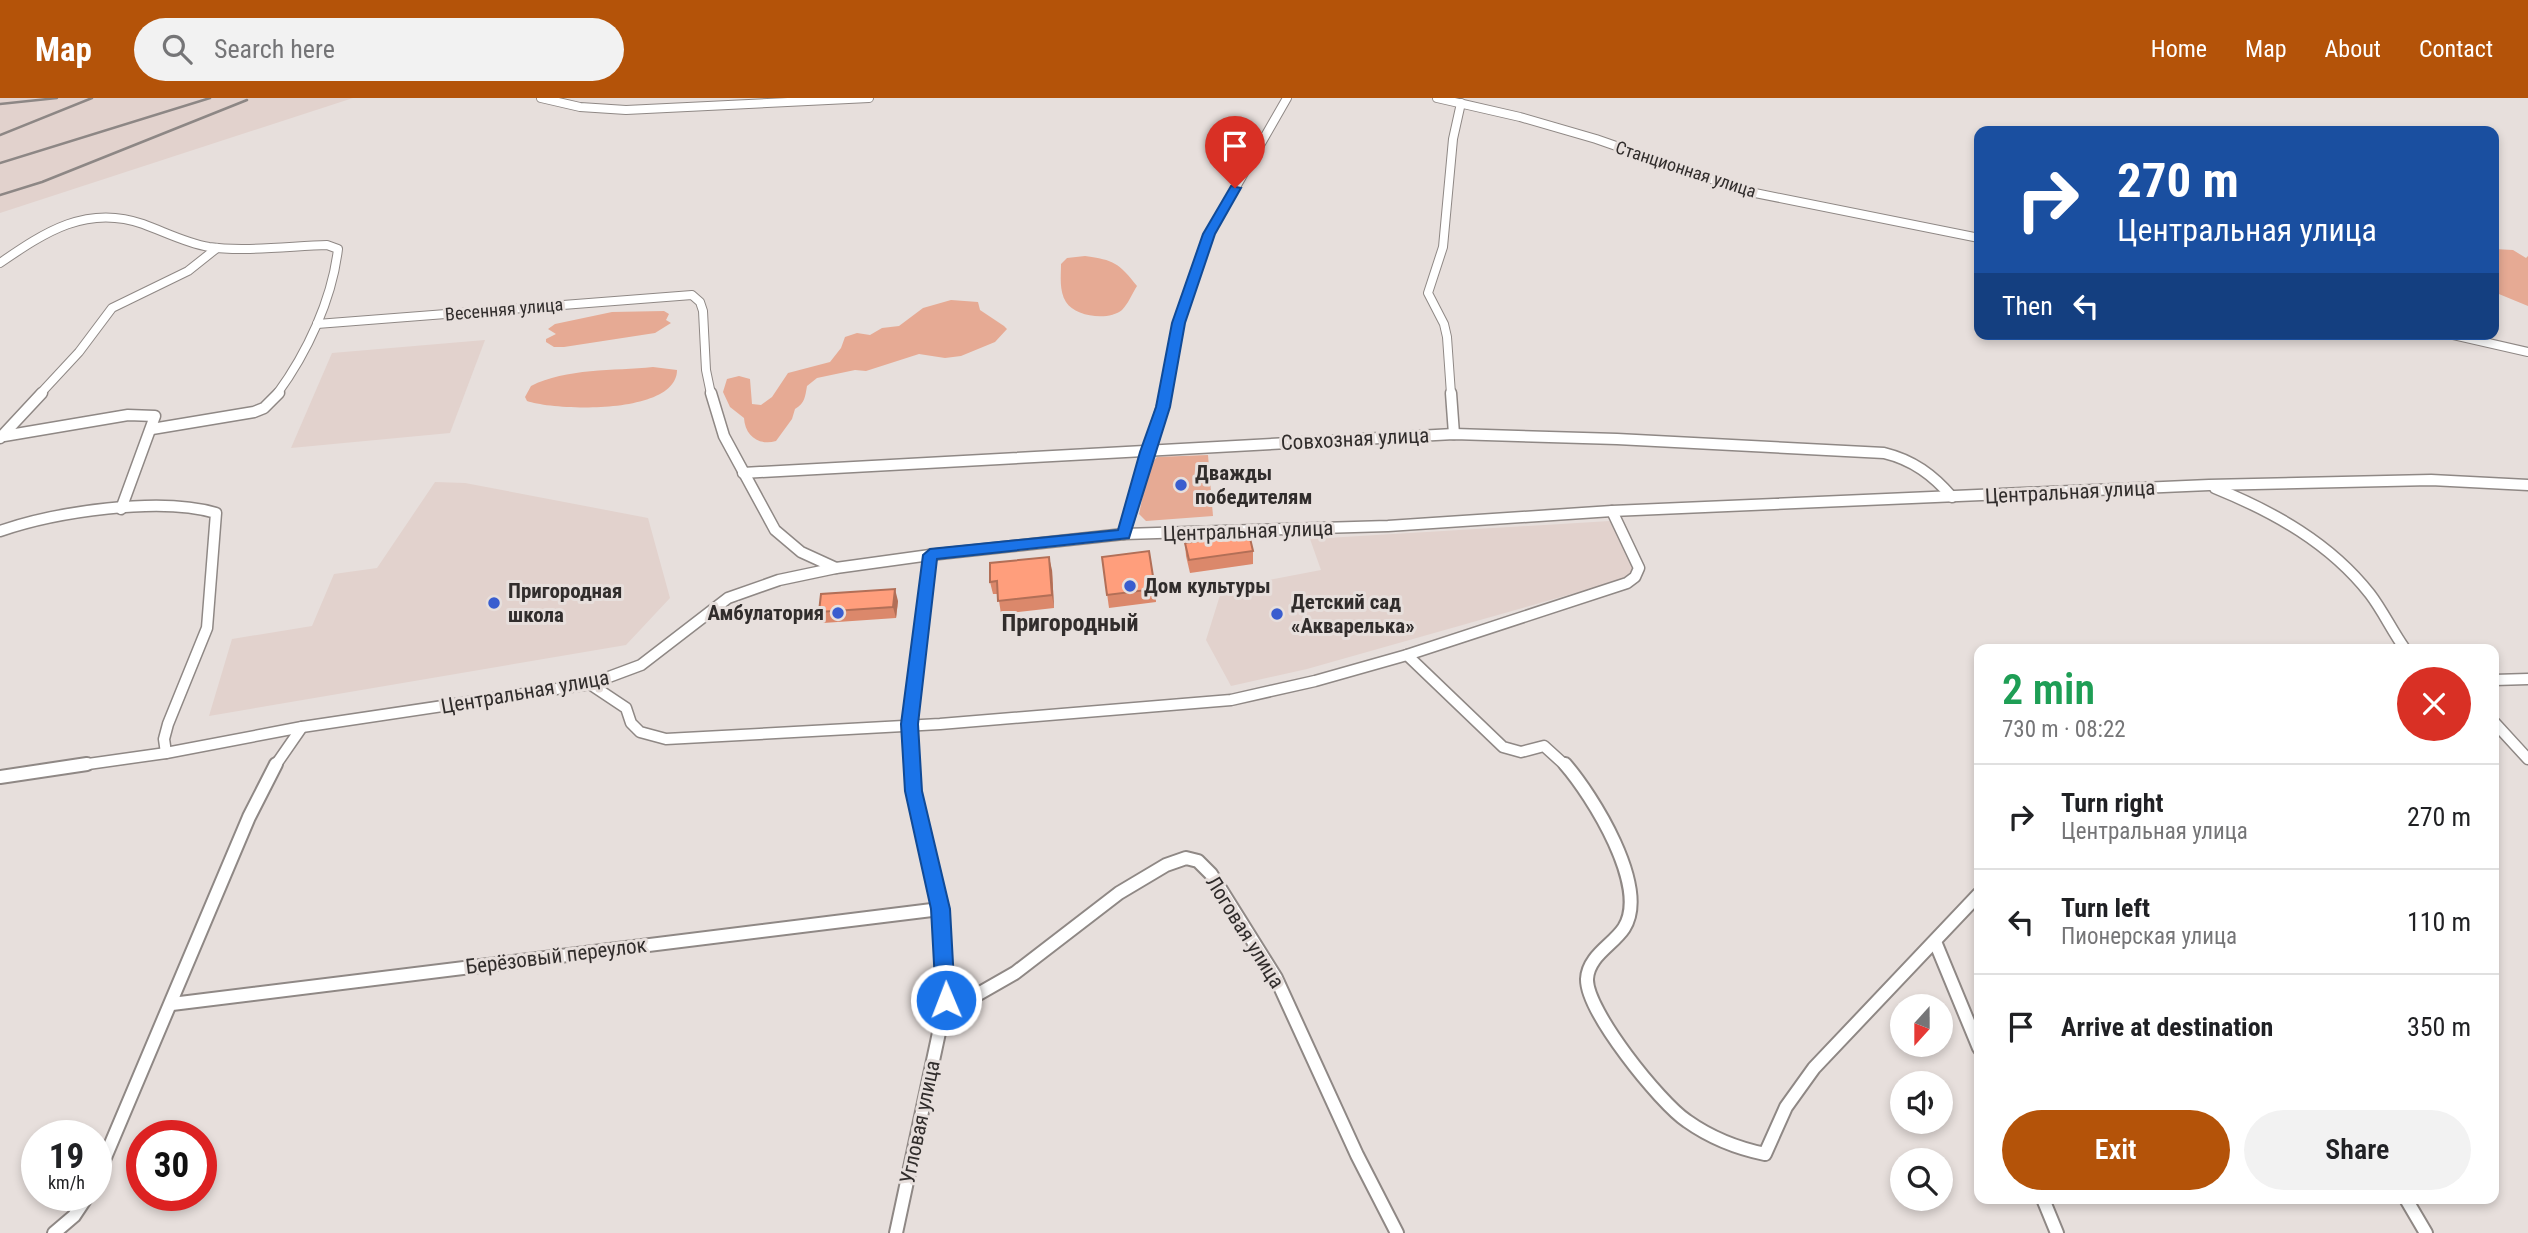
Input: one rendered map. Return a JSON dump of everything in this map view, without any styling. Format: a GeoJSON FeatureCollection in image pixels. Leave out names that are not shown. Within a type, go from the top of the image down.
{"type":"FeatureCollection","features":[{"type":"Feature","properties":{"kind":"street"},"geometry":{"type":"LineString","coordinates":[[541,98],[570,106],[633,109],[831,102],[869,98]]}},
{"type":"Feature","properties":{"kind":"street"},"geometry":{"type":"LineString","coordinates":[[1124,534],[1163,407],[1179,323],[1209,234],[1287,98]]}},
{"type":"Feature","properties":{"kind":"street","name":"Станционная улица"},"geometry":{"type":"LineString","coordinates":[[1437,98],[1520,117],[1596,139],[1745,191],[1974,237]]}},
{"type":"Feature","properties":{"kind":"street"},"geometry":{"type":"LineString","coordinates":[[1454,434],[1447,337],[1444,324],[1429,293],[1443,248],[1449,147],[1461,103]]}},
{"type":"Feature","properties":{"kind":"street"},"geometry":{"type":"LineString","coordinates":[[0,263],[51,229],[71,219],[93,216],[131,220],[177,240],[217,248],[315,245],[338,249],[317,324],[277,396],[264,408],[254,412],[152,429]]}},
{"type":"Feature","properties":{"kind":"street"},"geometry":{"type":"LineString","coordinates":[[2,437],[79,352],[112,308],[188,271],[217,248]]}},
{"type":"Feature","properties":{"kind":"street","name":"Весенняя улица"},"geometry":{"type":"LineString","coordinates":[[317,324],[692,295],[703,311],[706,370],[715,413],[743,473]]}},
{"type":"Feature","properties":{"kind":"street"},"geometry":{"type":"LineString","coordinates":[[2475,340],[2528,352]]}},
{"type":"Feature","properties":{"kind":"street"},"geometry":{"type":"LineString","coordinates":[[2,437],[30,435],[146,413],[155,416],[121,509]]}},
{"type":"Feature","properties":{"kind":"street","name":"Совхозная улица"},"geometry":{"type":"LineString","coordinates":[[743,473],[1454,434],[1617,439],[1884,453],[1904,456],[1920,466],[1939,481],[1952,497]]}},
{"type":"Feature","properties":{"kind":"street"},"geometry":{"type":"LineString","coordinates":[[743,473],[782,538],[801,552],[836,568]]}},
{"type":"Feature","properties":{"kind":"street","name":"Центральная улица"},"geometry":{"type":"LineString","coordinates":[[0,777],[166,753],[302,727],[590,684],[641,665],[728,598],[779,580],[836,568],[930,555],[1124,534],[1388,526],[1612,511],[2209,485],[2431,480],[2528,485]]}},
{"type":"Feature","properties":{"kind":"street"},"geometry":{"type":"LineString","coordinates":[[2209,485],[2262,508],[2316,542],[2358,580],[2401,644]]}},
{"type":"Feature","properties":{"kind":"street"},"geometry":{"type":"LineString","coordinates":[[0,531],[52,516],[121,509],[198,508],[216,513],[207,628],[168,724],[164,739],[166,753]]}},
{"type":"Feature","properties":{"kind":"street","name":"Центральная улица"},"geometry":{"type":"LineString","coordinates":[[590,684],[626,708],[628,720],[635,730],[648,737],[666,740],[953,723],[1231,700],[1315,681],[1407,654],[1627,583],[1635,577],[1639,568],[1612,511]]}},
{"type":"Feature","properties":{"kind":"street","name":"Угловая улица"},"geometry":{"type":"LineString","coordinates":[[897,1233],[946,1000],[940,909],[914,791],[909,724],[930,555]]}},
{"type":"Feature","properties":{"kind":"street"},"geometry":{"type":"LineString","coordinates":[[1407,654],[1503,747],[1515,752],[1544,746],[1554,753],[1587,793],[1610,832],[1621,861],[1627,879],[1630,910],[1626,925],[1589,969],[1587,985],[1590,994],[1606,1023],[1672,1109],[1707,1134],[1738,1148],[1765,1154],[1777,1119],[1795,1090],[1936,944],[1974,900]]}},
{"type":"Feature","properties":{"kind":"street"},"geometry":{"type":"LineString","coordinates":[[2499,680],[2528,679]]}},
{"type":"Feature","properties":{"kind":"street"},"geometry":{"type":"LineString","coordinates":[[112,1142],[249,817],[279,759],[302,727]]}},
{"type":"Feature","properties":{"kind":"street"},"geometry":{"type":"LineString","coordinates":[[2499,727],[2528,759]]}},
{"type":"Feature","properties":{"kind":"street","name":"Логовая улица"},"geometry":{"type":"LineString","coordinates":[[946,1000],[973,997],[1015,973],[1143,877],[1186,858],[1198,861],[1211,874],[1276,978],[1357,1155],[1398,1233]]}},
{"type":"Feature","properties":{"kind":"street","name":"Берёзовый переулок"},"geometry":{"type":"LineString","coordinates":[[172,1004],[940,909]]}},
{"type":"Feature","properties":{"kind":"street"},"geometry":{"type":"LineString","coordinates":[[1936,944],[1974,1036]]}},
{"type":"Feature","properties":{"kind":"street"},"geometry":{"type":"LineString","coordinates":[[2045,1204],[2057,1233]]}},
{"type":"Feature","properties":{"kind":"street"},"geometry":{"type":"LineString","coordinates":[[2409,1204],[2426,1233]]}},
{"type":"Feature","properties":{"kind":"street"},"geometry":{"type":"LineString","coordinates":[[59,1231],[77,1211]]}},
{"type":"Feature","properties":{"kind":"shaded area"},"geometry":{"type":"Polygon","coordinates":[[[0,98],[353,98],[0,213],[0,98]]]}},
{"type":"Feature","properties":{"kind":"shaded area"},"geometry":{"type":"Polygon","coordinates":[[[2499,249],[2513,250],[2526,258],[2528,256],[2528,306],[2499,294],[2499,249]]]}},
{"type":"Feature","properties":{"kind":"shaded area"},"geometry":{"type":"Polygon","coordinates":[[[1085,256],[1115,264],[1137,286],[1122,310],[1109,315],[1092,316],[1077,311],[1066,302],[1061,288],[1061,264],[1067,258],[1085,256]]]}},
{"type":"Feature","properties":{"kind":"shaded area"},"geometry":{"type":"Polygon","coordinates":[[[951,300],[978,302],[980,310],[1007,329],[995,342],[961,356],[945,358],[919,354],[866,371],[855,370],[817,378],[807,386],[803,402],[795,409],[792,419],[776,441],[759,441],[750,435],[744,418],[730,407],[723,392],[727,379],[739,376],[750,379],[752,404],[761,405],[772,397],[788,373],[830,362],[841,348],[845,337],[857,333],[870,335],[882,328],[899,326],[923,308],[951,300]]]}},
{"type":"Feature","properties":{"kind":"shaded area"},"geometry":{"type":"Polygon","coordinates":[[[664,311],[669,314],[666,320],[671,323],[655,333],[564,347],[554,347],[546,342],[546,339],[556,334],[548,329],[555,324],[612,312],[664,311]]]}},
{"type":"Feature","properties":{"kind":"shaded area"},"geometry":{"type":"Polygon","coordinates":[[[485,340],[450,433],[291,448],[332,353],[485,340]]]}},
{"type":"Feature","properties":{"kind":"shaded area"},"geometry":{"type":"Polygon","coordinates":[[[653,367],[677,370],[672,385],[658,395],[637,402],[613,406],[563,407],[527,401],[525,397],[531,386],[559,376],[653,367]]]}},
{"type":"Feature","properties":{"kind":"shaded area"},"geometry":{"type":"Polygon","coordinates":[[[1208,455],[1213,516],[1146,521],[1139,514],[1149,466],[1157,457],[1208,455]]]}},
{"type":"Feature","properties":{"kind":"shaded area","name":"Пригородная школа"},"geometry":{"type":"Polygon","coordinates":[[[435,482],[465,483],[648,518],[670,598],[626,645],[209,716],[232,639],[312,626],[334,574],[377,568],[435,482]]]}},
{"type":"Feature","properties":{"kind":"shaded area"},"geometry":{"type":"Polygon","coordinates":[[[1610,521],[1633,567],[1628,578],[1307,669],[1231,686],[1206,640],[1222,589],[1321,570],[1310,539],[1610,521]]]}},
{"type":"Feature","properties":{"kind":"building"},"geometry":{"type":"Polygon","coordinates":[[[1249,534],[1253,551],[1189,560],[1185,543],[1249,534]]]}},
{"type":"Feature","properties":{"kind":"building","name":"Дом культуры"},"geometry":{"type":"Polygon","coordinates":[[[1149,551],[1155,589],[1107,595],[1102,557],[1149,551]]]}},
{"type":"Feature","properties":{"kind":"building"},"geometry":{"type":"Polygon","coordinates":[[[1049,557],[1052,595],[998,601],[997,581],[990,582],[990,563],[1049,557]]]}},
{"type":"Feature","properties":{"kind":"building"},"geometry":{"type":"Polygon","coordinates":[[[895,589],[893,607],[819,612],[821,594],[895,589]]]}},
{"type":"Feature","properties":{"kind":"railway"},"geometry":{"type":"LineString","coordinates":[[0,104],[57,98]]}},
{"type":"Feature","properties":{"kind":"railway"},"geometry":{"type":"LineString","coordinates":[[0,135],[92,98]]}},
{"type":"Feature","properties":{"kind":"railway"},"geometry":{"type":"LineString","coordinates":[[0,163],[210,98]]}},
{"type":"Feature","properties":{"kind":"railway"},"geometry":{"type":"LineString","coordinates":[[0,195],[42,182],[247,100]]}},
{"type":"Feature","properties":{"kind":"place","name":"Дважды победителям"},"geometry":{"type":"Point","coordinates":[1181,485]}},
{"type":"Feature","properties":{"kind":"place","name":"Дом культуры"},"geometry":{"type":"Point","coordinates":[1130,586]}},
{"type":"Feature","properties":{"kind":"place","name":"Пригородная школа"},"geometry":{"type":"Point","coordinates":[494,603]}},
{"type":"Feature","properties":{"kind":"place","name":"Амбулатория"},"geometry":{"type":"Point","coordinates":[838,613]}},
{"type":"Feature","properties":{"kind":"place","name":"Детский сад «Акварелька»"},"geometry":{"type":"Point","coordinates":[1277,614]}},
{"type":"Feature","properties":{"kind":"district","name":"Пригородный"},"geometry":{"type":"Point","coordinates":[1070,623]}},
{"type":"Feature","properties":{"kind":"route"},"geometry":{"type":"LineString","coordinates":[[946,1000],[940,909],[914,791],[909,724],[930,555],[1124,534],[1163,407],[1179,323],[1209,234],[1235,188]]}}]}
